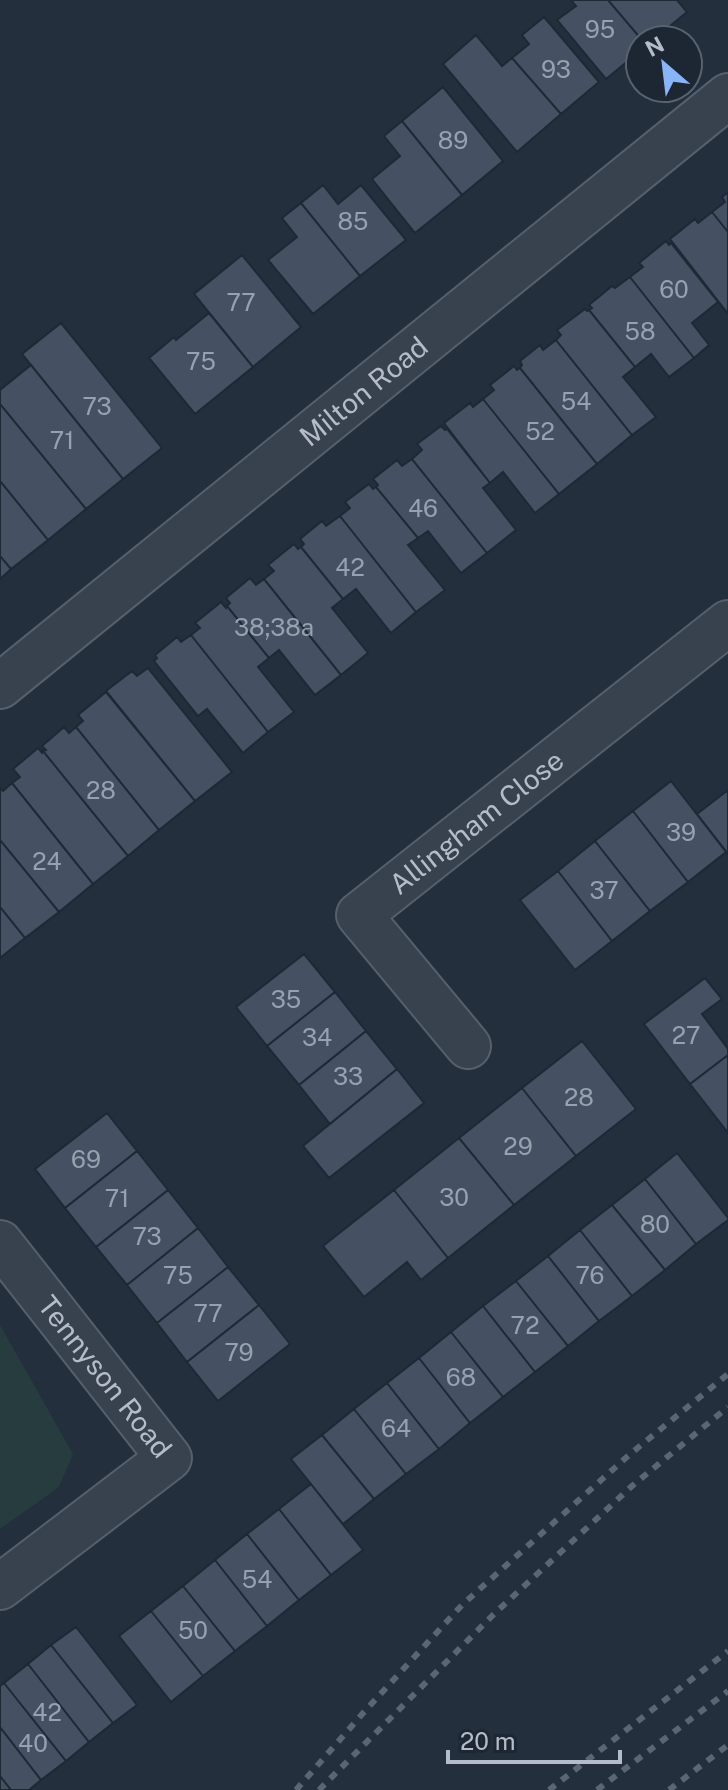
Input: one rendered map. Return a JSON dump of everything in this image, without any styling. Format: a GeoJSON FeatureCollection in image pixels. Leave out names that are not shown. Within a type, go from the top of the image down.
{"type":"FeatureCollection","features":[{"type":"Feature","properties":{"kind":"street","name":"Milton Road"},"geometry":{"type":"LineString","coordinates":[[0,686],[728,96]]}},
{"type":"Feature","properties":{"kind":"street","name":"Allingham Close"},"geometry":{"type":"LineString","coordinates":[[468,1046],[359,915],[728,623]]}},
{"type":"Feature","properties":{"kind":"street","name":"Tennyson Road"},"geometry":{"type":"LineString","coordinates":[[0,1243],[169,1458],[0,1587]]}},
{"type":"Feature","properties":{"kind":"green space"},"geometry":{"type":"Polygon","coordinates":[[[0,1325],[73,1454],[59,1487],[0,1529],[0,1325]]]}},
{"type":"Feature","properties":{"kind":"building"},"geometry":{"type":"Polygon","coordinates":[[[571,0],[608,0],[628,24],[624,24],[624,64],[606,79],[557,20],[576,6],[571,0]]]}},
{"type":"Feature","properties":{"kind":"building"},"geometry":{"type":"Polygon","coordinates":[[[608,0],[677,0],[687,12],[672,24],[628,24],[608,0]]]}},
{"type":"Feature","properties":{"kind":"building"},"geometry":{"type":"Polygon","coordinates":[[[544,17],[599,82],[561,114],[512,58],[529,44],[522,35],[544,17]]]}},
{"type":"Feature","properties":{"kind":"building"},"geometry":{"type":"Polygon","coordinates":[[[476,35],[502,66],[512,58],[561,114],[517,152],[443,64],[476,35]]]}},
{"type":"Feature","properties":{"kind":"building"},"geometry":{"type":"Polygon","coordinates":[[[443,87],[503,161],[462,195],[402,121],[443,87]]]}},
{"type":"Feature","properties":{"kind":"building"},"geometry":{"type":"Polygon","coordinates":[[[402,121],[462,195],[415,233],[372,179],[400,156],[384,136],[402,121]]]}},
{"type":"Feature","properties":{"kind":"building"},"geometry":{"type":"Polygon","coordinates":[[[323,185],[338,204],[361,185],[406,240],[360,276],[301,203],[323,185]]]}},
{"type":"Feature","properties":{"kind":"building"},"geometry":{"type":"Polygon","coordinates":[[[728,192],[728,232],[712,212],[725,202],[722,197],[728,192]]]}},
{"type":"Feature","properties":{"kind":"building"},"geometry":{"type":"Polygon","coordinates":[[[301,203],[360,276],[313,314],[268,260],[297,237],[282,218],[301,203]]]}},
{"type":"Feature","properties":{"kind":"building"},"geometry":{"type":"Polygon","coordinates":[[[712,212],[728,232],[728,314],[670,239],[695,219],[698,223],[712,212]]]}},
{"type":"Feature","properties":{"kind":"building"},"geometry":{"type":"Polygon","coordinates":[[[666,241],[669,245],[671,243],[718,302],[692,323],[709,345],[694,358],[630,277],[643,267],[639,263],[666,241]]]}},
{"type":"Feature","properties":{"kind":"building"},"geometry":{"type":"Polygon","coordinates":[[[242,255],[301,327],[253,367],[194,294],[242,255]]]}},
{"type":"Feature","properties":{"kind":"building"},"geometry":{"type":"Polygon","coordinates":[[[630,277],[694,358],[669,377],[651,354],[635,367],[589,310],[592,308],[589,305],[612,286],[615,288],[630,277]]]}},
{"type":"Feature","properties":{"kind":"building"},"geometry":{"type":"Polygon","coordinates":[[[585,309],[635,367],[623,377],[656,417],[632,435],[556,340],[561,335],[557,330],[585,309]]]}},
{"type":"Feature","properties":{"kind":"building"},"geometry":{"type":"Polygon","coordinates":[[[209,313],[253,367],[195,414],[149,358],[209,313]]]}},
{"type":"Feature","properties":{"kind":"building"},"geometry":{"type":"Polygon","coordinates":[[[61,323],[162,448],[123,479],[22,354],[61,323]]]}},
{"type":"Feature","properties":{"kind":"building"},"geometry":{"type":"Polygon","coordinates":[[[556,340],[632,435],[597,464],[520,368],[520,361],[540,345],[543,350],[556,340]]]}},
{"type":"Feature","properties":{"kind":"building"},"geometry":{"type":"Polygon","coordinates":[[[31,365],[123,479],[86,509],[0,404],[0,390],[31,365]]]}},
{"type":"Feature","properties":{"kind":"building"},"geometry":{"type":"Polygon","coordinates":[[[514,366],[517,370],[520,368],[597,464],[559,494],[483,399],[494,390],[490,385],[514,366]]]}},
{"type":"Feature","properties":{"kind":"building"},"geometry":{"type":"Polygon","coordinates":[[[483,399],[559,494],[535,513],[503,472],[490,483],[444,423],[470,403],[473,407],[483,399]]]}},
{"type":"Feature","properties":{"kind":"building"},"geometry":{"type":"Polygon","coordinates":[[[0,404],[86,509],[48,540],[0,481],[0,404]]]}},
{"type":"Feature","properties":{"kind":"building"},"geometry":{"type":"Polygon","coordinates":[[[441,426],[447,429],[490,483],[483,488],[516,530],[487,553],[412,459],[422,450],[417,444],[441,426]]]}},
{"type":"Feature","properties":{"kind":"building"},"geometry":{"type":"Polygon","coordinates":[[[412,459],[487,553],[461,573],[428,531],[418,538],[376,487],[378,485],[373,479],[397,460],[402,466],[412,459]]]}},
{"type":"Feature","properties":{"kind":"building"},"geometry":{"type":"Polygon","coordinates":[[[0,481],[48,540],[11,569],[0,556],[0,481]]]}},
{"type":"Feature","properties":{"kind":"building"},"geometry":{"type":"Polygon","coordinates":[[[369,484],[373,489],[376,487],[418,538],[408,545],[445,590],[416,612],[340,516],[350,508],[345,502],[369,484]]]}},
{"type":"Feature","properties":{"kind":"building"},"geometry":{"type":"Polygon","coordinates":[[[340,516],[416,612],[391,633],[356,589],[343,599],[301,547],[304,544],[300,539],[322,521],[326,526],[340,516]]]}},
{"type":"Feature","properties":{"kind":"building"},"geometry":{"type":"Polygon","coordinates":[[[294,544],[298,549],[301,547],[343,599],[332,608],[368,653],[341,675],[264,579],[274,571],[268,565],[294,544]]]}},
{"type":"Feature","properties":{"kind":"building"},"geometry":{"type":"Polygon","coordinates":[[[0,556],[11,569],[0,579],[0,556]]]}},
{"type":"Feature","properties":{"kind":"building"},"geometry":{"type":"Polygon","coordinates":[[[250,578],[256,585],[264,579],[341,675],[315,695],[279,650],[269,658],[227,606],[230,603],[226,598],[250,578]]]}},
{"type":"Feature","properties":{"kind":"building"},"geometry":{"type":"Polygon","coordinates":[[[221,602],[269,658],[258,667],[294,712],[268,732],[191,635],[200,628],[195,623],[221,602]]]}},
{"type":"Feature","properties":{"kind":"building"},"geometry":{"type":"Polygon","coordinates":[[[191,635],[268,732],[243,753],[207,709],[198,716],[154,661],[157,658],[155,655],[177,637],[181,642],[191,635]]]}},
{"type":"Feature","properties":{"kind":"building"},"geometry":{"type":"Polygon","coordinates":[[[148,668],[232,772],[195,801],[106,691],[132,671],[137,676],[148,668]]]}},
{"type":"Feature","properties":{"kind":"building"},"geometry":{"type":"Polygon","coordinates":[[[106,692],[195,801],[159,830],[76,727],[83,721],[78,715],[106,692]]]}},
{"type":"Feature","properties":{"kind":"building"},"geometry":{"type":"Polygon","coordinates":[[[64,727],[69,733],[76,727],[159,830],[128,856],[43,751],[46,750],[42,746],[64,727]]]}},
{"type":"Feature","properties":{"kind":"building"},"geometry":{"type":"Polygon","coordinates":[[[38,748],[128,856],[93,884],[12,783],[20,777],[13,769],[38,748]]]}},
{"type":"Feature","properties":{"kind":"building"},"geometry":{"type":"Polygon","coordinates":[[[671,781],[726,852],[688,882],[633,811],[671,781]]]}},
{"type":"Feature","properties":{"kind":"building"},"geometry":{"type":"Polygon","coordinates":[[[12,783],[93,884],[59,912],[0,840],[0,788],[3,791],[12,783]]]}},
{"type":"Feature","properties":{"kind":"building"},"geometry":{"type":"Polygon","coordinates":[[[728,790],[728,854],[697,814],[728,790]]]}},
{"type":"Feature","properties":{"kind":"building"},"geometry":{"type":"Polygon","coordinates":[[[633,811],[688,882],[650,911],[595,841],[633,811]]]}},
{"type":"Feature","properties":{"kind":"building"},"geometry":{"type":"Polygon","coordinates":[[[0,840],[59,912],[25,938],[0,907],[0,840]]]}},
{"type":"Feature","properties":{"kind":"building"},"geometry":{"type":"Polygon","coordinates":[[[595,841],[650,911],[612,941],[558,871],[595,841]]]}},
{"type":"Feature","properties":{"kind":"building"},"geometry":{"type":"Polygon","coordinates":[[[558,871],[612,941],[575,970],[520,900],[558,871]]]}},
{"type":"Feature","properties":{"kind":"building"},"geometry":{"type":"Polygon","coordinates":[[[0,907],[25,938],[0,958],[0,907]]]}},
{"type":"Feature","properties":{"kind":"building"},"geometry":{"type":"Polygon","coordinates":[[[304,954],[335,992],[267,1046],[236,1007],[304,954]]]}},
{"type":"Feature","properties":{"kind":"building"},"geometry":{"type":"Polygon","coordinates":[[[705,978],[722,999],[702,1014],[728,1049],[728,1055],[690,1084],[644,1024],[705,978]]]}},
{"type":"Feature","properties":{"kind":"building"},"geometry":{"type":"Polygon","coordinates":[[[335,992],[366,1031],[299,1085],[267,1046],[335,992]]]}},
{"type":"Feature","properties":{"kind":"building"},"geometry":{"type":"Polygon","coordinates":[[[366,1031],[397,1069],[330,1124],[299,1085],[366,1031]]]}},
{"type":"Feature","properties":{"kind":"building"},"geometry":{"type":"Polygon","coordinates":[[[582,1041],[636,1109],[576,1156],[522,1088],[582,1041]]]}},
{"type":"Feature","properties":{"kind":"building"},"geometry":{"type":"Polygon","coordinates":[[[728,1055],[728,1133],[690,1084],[728,1055]]]}},
{"type":"Feature","properties":{"kind":"building"},"geometry":{"type":"Polygon","coordinates":[[[397,1069],[424,1103],[329,1178],[303,1146],[397,1069]]]}},
{"type":"Feature","properties":{"kind":"building"},"geometry":{"type":"Polygon","coordinates":[[[522,1088],[576,1156],[514,1205],[459,1138],[522,1088]]]}},
{"type":"Feature","properties":{"kind":"building"},"geometry":{"type":"Polygon","coordinates":[[[107,1113],[137,1151],[65,1208],[35,1169],[107,1113]]]}},
{"type":"Feature","properties":{"kind":"building"},"geometry":{"type":"Polygon","coordinates":[[[459,1138],[514,1205],[448,1258],[394,1190],[459,1138]]]}},
{"type":"Feature","properties":{"kind":"building"},"geometry":{"type":"Polygon","coordinates":[[[137,1151],[168,1190],[96,1247],[65,1208],[137,1151]]]}},
{"type":"Feature","properties":{"kind":"building"},"geometry":{"type":"Polygon","coordinates":[[[677,1153],[728,1218],[696,1244],[645,1179],[677,1153]]]}},
{"type":"Feature","properties":{"kind":"building"},"geometry":{"type":"Polygon","coordinates":[[[645,1179],[696,1244],[665,1270],[612,1205],[645,1179]]]}},
{"type":"Feature","properties":{"kind":"building"},"geometry":{"type":"Polygon","coordinates":[[[168,1190],[198,1228],[127,1285],[96,1247],[168,1190]]]}},
{"type":"Feature","properties":{"kind":"building"},"geometry":{"type":"Polygon","coordinates":[[[394,1190],[448,1258],[421,1280],[407,1262],[364,1297],[323,1246],[394,1190]]]}},
{"type":"Feature","properties":{"kind":"building"},"geometry":{"type":"Polygon","coordinates":[[[612,1205],[665,1270],[632,1296],[580,1230],[612,1205]]]}},
{"type":"Feature","properties":{"kind":"building"},"geometry":{"type":"Polygon","coordinates":[[[198,1228],[228,1267],[157,1323],[127,1285],[198,1228]]]}},
{"type":"Feature","properties":{"kind":"building"},"geometry":{"type":"Polygon","coordinates":[[[580,1230],[632,1296],[599,1321],[548,1256],[580,1230]]]}},
{"type":"Feature","properties":{"kind":"building"},"geometry":{"type":"Polygon","coordinates":[[[548,1256],[599,1321],[568,1346],[516,1281],[548,1256]]]}},
{"type":"Feature","properties":{"kind":"building"},"geometry":{"type":"Polygon","coordinates":[[[228,1267],[259,1305],[187,1362],[157,1323],[228,1267]]]}},
{"type":"Feature","properties":{"kind":"building"},"geometry":{"type":"Polygon","coordinates":[[[516,1281],[568,1346],[535,1372],[483,1306],[516,1281]]]}},
{"type":"Feature","properties":{"kind":"building"},"geometry":{"type":"Polygon","coordinates":[[[259,1305],[290,1344],[218,1401],[187,1362],[259,1305]]]}},
{"type":"Feature","properties":{"kind":"building"},"geometry":{"type":"Polygon","coordinates":[[[483,1306],[535,1372],[503,1397],[451,1332],[483,1306]]]}},
{"type":"Feature","properties":{"kind":"building"},"geometry":{"type":"Polygon","coordinates":[[[451,1332],[503,1397],[470,1423],[419,1358],[451,1332]]]}},
{"type":"Feature","properties":{"kind":"building"},"geometry":{"type":"Polygon","coordinates":[[[419,1358],[470,1423],[439,1449],[387,1383],[419,1358]]]}},
{"type":"Feature","properties":{"kind":"building"},"geometry":{"type":"Polygon","coordinates":[[[387,1383],[439,1449],[406,1474],[354,1409],[387,1383]]]}},
{"type":"Feature","properties":{"kind":"building"},"geometry":{"type":"Polygon","coordinates":[[[354,1409],[406,1474],[374,1499],[322,1435],[354,1409]]]}},
{"type":"Feature","properties":{"kind":"building"},"geometry":{"type":"Polygon","coordinates":[[[322,1435],[374,1499],[343,1524],[291,1459],[322,1435]]]}},
{"type":"Feature","properties":{"kind":"building"},"geometry":{"type":"Polygon","coordinates":[[[311,1484],[363,1550],[331,1575],[279,1509],[311,1484]]]}},
{"type":"Feature","properties":{"kind":"building"},"geometry":{"type":"Polygon","coordinates":[[[279,1509],[331,1575],[299,1600],[247,1534],[279,1509]]]}},
{"type":"Feature","properties":{"kind":"building"},"geometry":{"type":"Polygon","coordinates":[[[247,1534],[299,1600],[267,1626],[215,1560],[247,1534]]]}},
{"type":"Feature","properties":{"kind":"building"},"geometry":{"type":"Polygon","coordinates":[[[215,1560],[267,1626],[235,1651],[183,1586],[215,1560]]]}},
{"type":"Feature","properties":{"kind":"building"},"geometry":{"type":"Polygon","coordinates":[[[183,1586],[235,1651],[203,1676],[151,1611],[183,1586]]]}},
{"type":"Feature","properties":{"kind":"building"},"geometry":{"type":"Polygon","coordinates":[[[151,1611],[203,1676],[171,1702],[119,1636],[151,1611]]]}},
{"type":"Feature","properties":{"kind":"building"},"geometry":{"type":"Polygon","coordinates":[[[76,1627],[137,1705],[113,1723],[51,1645],[76,1627]]]}},
{"type":"Feature","properties":{"kind":"building"},"geometry":{"type":"Polygon","coordinates":[[[51,1645],[113,1723],[89,1742],[28,1664],[51,1645]]]}},
{"type":"Feature","properties":{"kind":"building"},"geometry":{"type":"Polygon","coordinates":[[[28,1664],[89,1742],[66,1761],[4,1683],[28,1664]]]}},
{"type":"Feature","properties":{"kind":"building"},"geometry":{"type":"Polygon","coordinates":[[[4,1683],[66,1761],[41,1780],[0,1727],[0,1686],[4,1683]]]}},
{"type":"Feature","properties":{"kind":"building"},"geometry":{"type":"Polygon","coordinates":[[[0,1727],[41,1780],[29,1790],[11,1790],[0,1776],[0,1727]]]}},
{"type":"Feature","properties":{"kind":"building"},"geometry":{"type":"Polygon","coordinates":[[[0,1776],[11,1790],[0,1790],[0,1776]]]}},
{"type":"Feature","properties":{"kind":"railway"},"geometry":{"type":"LineString","coordinates":[[296,1790],[462,1605],[629,1455],[728,1374]]}},
{"type":"Feature","properties":{"kind":"railway"},"geometry":{"type":"LineString","coordinates":[[319,1790],[493,1615],[632,1486],[728,1407]]}},
{"type":"Feature","properties":{"kind":"railway"},"geometry":{"type":"LineString","coordinates":[[549,1790],[728,1651]]}},
{"type":"Feature","properties":{"kind":"railway"},"geometry":{"type":"LineString","coordinates":[[597,1790],[728,1691]]}},
{"type":"Feature","properties":{"kind":"railway"},"geometry":{"type":"LineString","coordinates":[[669,1790],[728,1745]]}}]}
